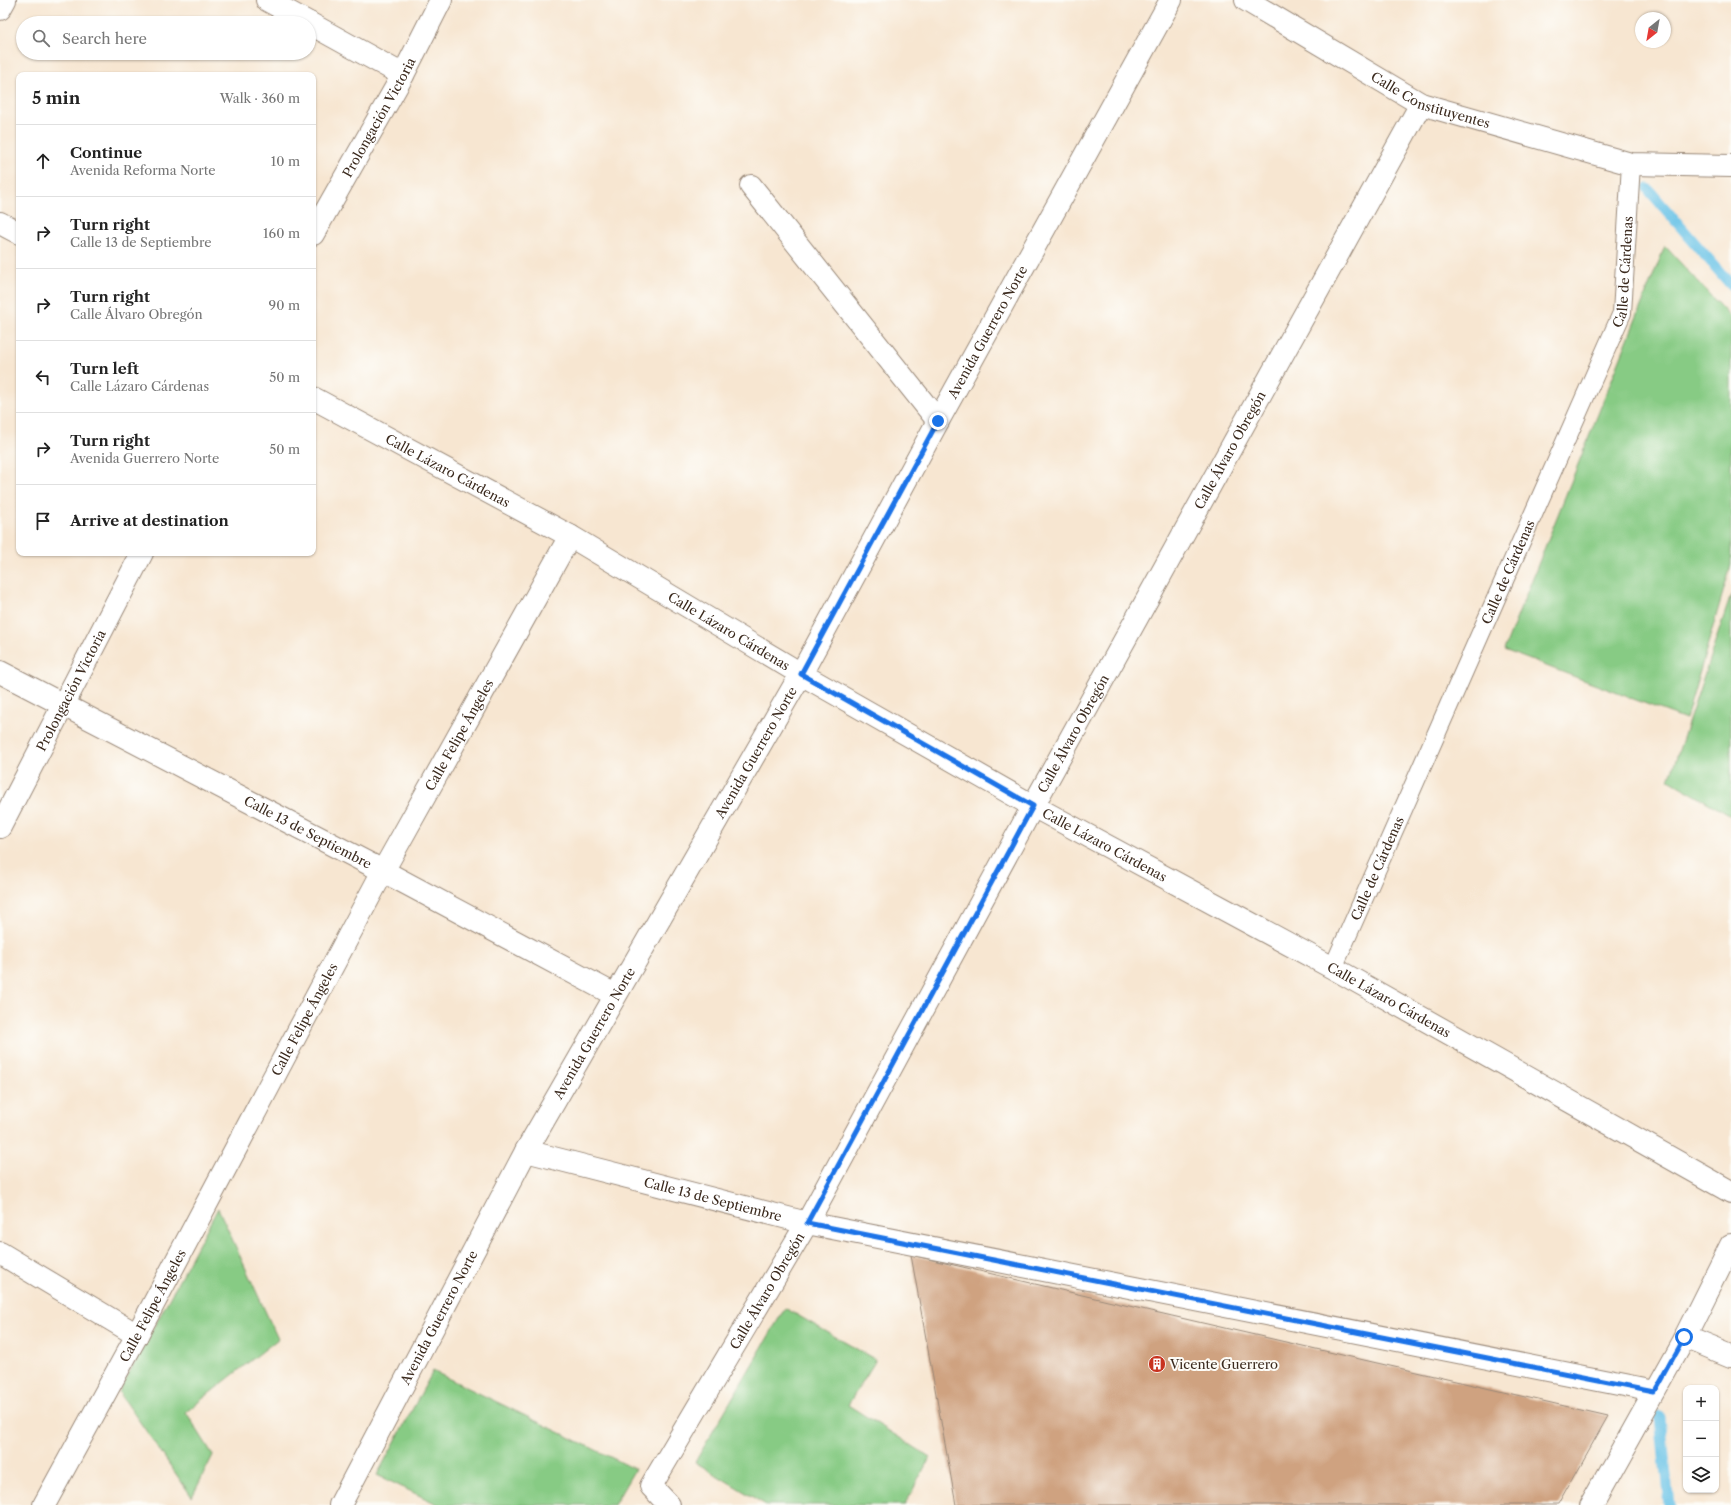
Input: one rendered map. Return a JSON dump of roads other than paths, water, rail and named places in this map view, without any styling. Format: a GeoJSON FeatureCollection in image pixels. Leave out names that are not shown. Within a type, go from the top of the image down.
{"type":"FeatureCollection","features":[{"type":"Feature","properties":{"kind":"street"},"geometry":{"type":"LineString","coordinates":[[0,9],[5,0]]}},
{"type":"Feature","properties":{"kind":"street"},"geometry":{"type":"LineString","coordinates":[[267,0],[296,16]]}},
{"type":"Feature","properties":{"kind":"street","name":"Prolongación Victoria"},"geometry":{"type":"LineString","coordinates":[[316,229],[403,75],[441,0]]}},
{"type":"Feature","properties":{"kind":"street","name":"Avenida Guerrero Norte"},"geometry":{"type":"LineString","coordinates":[[340,1505],[526,1151],[801,674],[938,421],[1171,0]]}},
{"type":"Feature","properties":{"kind":"street","name":"Calle Constituyentes"},"geometry":{"type":"LineString","coordinates":[[1246,0],[1421,104],[1631,164],[1731,166]]}},
{"type":"Feature","properties":{"kind":"street"},"geometry":{"type":"LineString","coordinates":[[316,27],[403,75]]}},
{"type":"Feature","properties":{"kind":"street","name":"Calle Álvaro Obregón"},"geometry":{"type":"LineString","coordinates":[[669,1505],[652,1486],[807,1223],[1033,806],[1421,104]]}},
{"type":"Feature","properties":{"kind":"street"},"geometry":{"type":"LineString","coordinates":[[751,186],[938,421]]}},
{"type":"Feature","properties":{"kind":"street"},"geometry":{"type":"LineString","coordinates":[[0,223],[16,232]]}},
{"type":"Feature","properties":{"kind":"street","name":"Calle Lázaro Cárdenas"},"geometry":{"type":"LineString","coordinates":[[316,400],[570,536],[801,674],[1033,806],[1333,968],[1731,1192]]}},
{"type":"Feature","properties":{"kind":"street","name":"Calle Felipe Ángeles"},"geometry":{"type":"LineString","coordinates":[[44,1505],[137,1335],[383,871],[570,536]]}},
{"type":"Feature","properties":{"kind":"street","name":"Prolongación Victoria"},"geometry":{"type":"LineString","coordinates":[[0,827],[140,556]]}},
{"type":"Feature","properties":{"kind":"street","name":"Calle 13 de Septiembre"},"geometry":{"type":"LineString","coordinates":[[0,672],[383,871],[615,995]]}},
{"type":"Feature","properties":{"kind":"street","name":"Calle 13 de Septiembre"},"geometry":{"type":"LineString","coordinates":[[526,1151],[807,1223],[1654,1391]]}},
{"type":"Feature","properties":{"kind":"street"},"geometry":{"type":"LineString","coordinates":[[1591,1505],[1684,1337],[1731,1245]]}},
{"type":"Feature","properties":{"kind":"street"},"geometry":{"type":"LineString","coordinates":[[0,1253],[137,1335]]}},
{"type":"Feature","properties":{"kind":"street"},"geometry":{"type":"LineString","coordinates":[[1684,1337],[1731,1356]]}},
{"type":"Feature","properties":{"kind":"lane","name":"Calle de Cárdenas"},"geometry":{"type":"LineString","coordinates":[[1333,968],[1622,313],[1631,164]]}},
{"type":"Feature","properties":{"kind":"waterway"},"geometry":{"type":"LineString","coordinates":[[1648,189],[1731,285]]}},
{"type":"Feature","properties":{"kind":"waterway"},"geometry":{"type":"LineString","coordinates":[[1660,1417],[1669,1505]]}},
{"type":"Feature","properties":{"kind":"place","name":"Vicente Guerrero"},"geometry":{"type":"Point","coordinates":[1157,1364]}}]}
